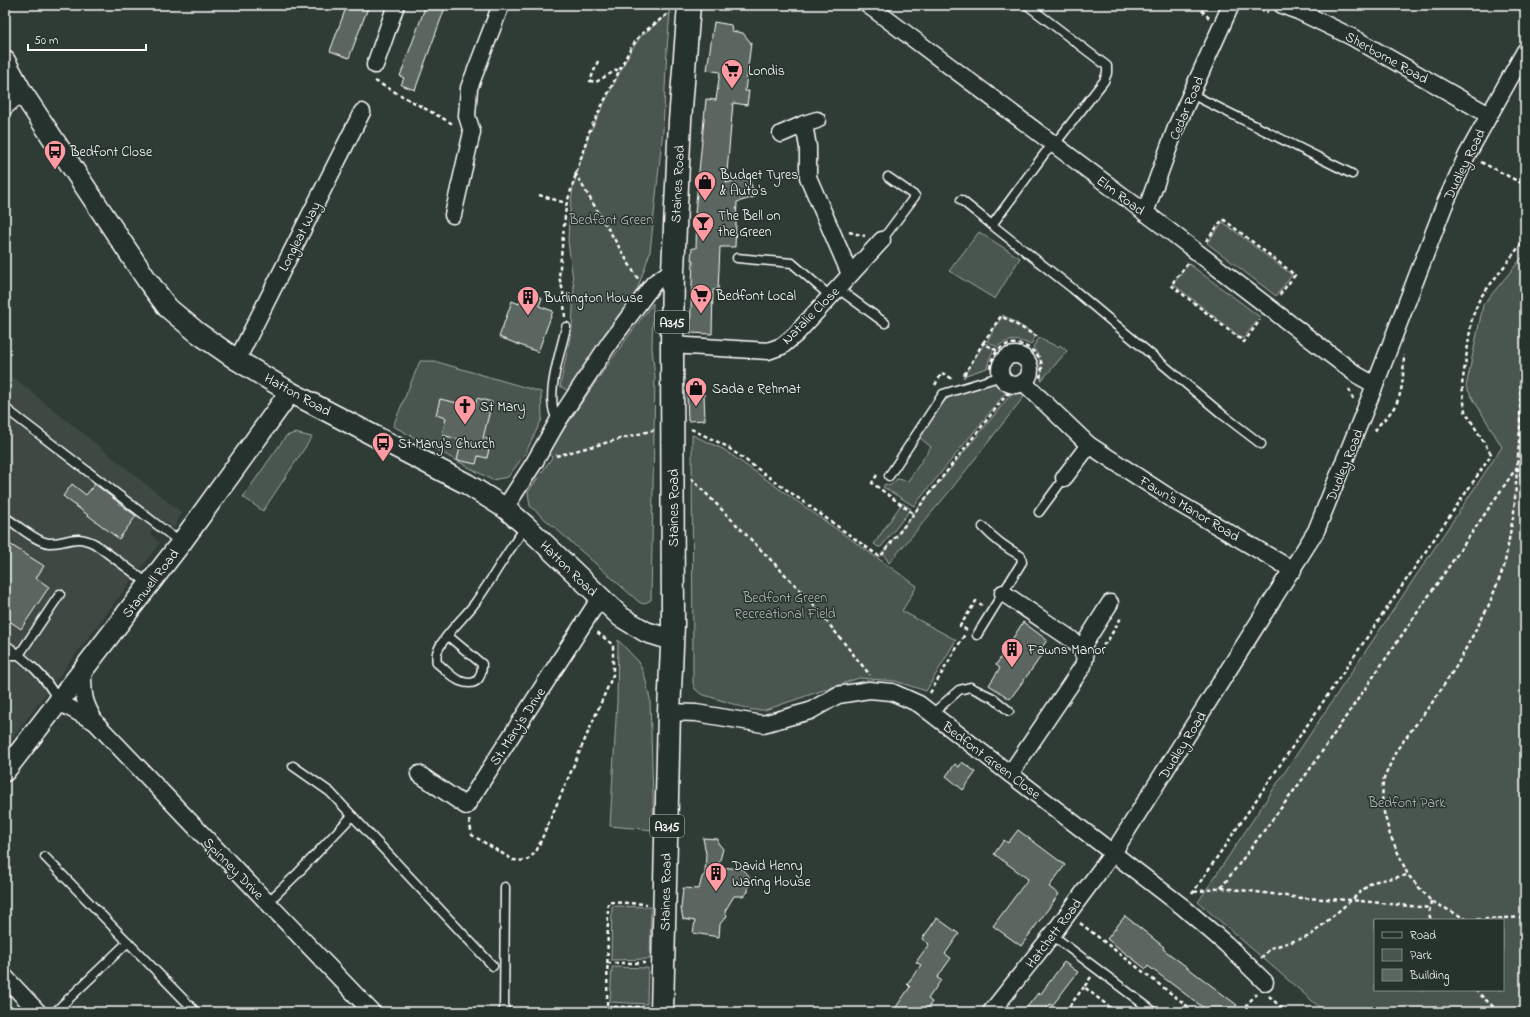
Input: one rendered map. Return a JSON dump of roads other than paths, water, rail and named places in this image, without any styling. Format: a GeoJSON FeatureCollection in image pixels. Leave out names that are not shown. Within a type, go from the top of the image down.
{"type":"FeatureCollection","features":[{"type":"Feature","properties":{"kind":"main road","name":"Staines Road"},"geometry":{"type":"LineString","coordinates":[[654,1010],[672,640],[672,345],[680,121],[680,8]]}},
{"type":"Feature","properties":{"kind":"street"},"geometry":{"type":"LineString","coordinates":[[374,65],[396,5]]}},
{"type":"Feature","properties":{"kind":"street"},"geometry":{"type":"LineString","coordinates":[[453,215],[472,135],[467,116],[469,88],[501,5]]}},
{"type":"Feature","properties":{"kind":"street","name":"Elm Road"},"geometry":{"type":"LineString","coordinates":[[868,5],[1145,213],[1357,375],[1375,385]]}},
{"type":"Feature","properties":{"kind":"street","name":"Cedar Road"},"geometry":{"type":"LineString","coordinates":[[1145,213],[1177,125],[1191,94],[1237,7]]}},
{"type":"Feature","properties":{"kind":"street","name":"Sherborne Road"},"geometry":{"type":"LineString","coordinates":[[1278,10],[1298,11],[1352,37],[1489,115]]}},
{"type":"Feature","properties":{"kind":"street","name":"Dudley Road"},"geometry":{"type":"LineString","coordinates":[[1113,853],[1293,570],[1316,531],[1375,385],[1444,206],[1467,155],[1525,51]]}},
{"type":"Feature","properties":{"kind":"street","name":"Hatton Road"},"geometry":{"type":"LineString","coordinates":[[5,62],[22,92],[147,280],[168,308],[198,333],[236,360],[290,392],[467,484],[505,508],[622,617],[646,632],[672,640]]}},
{"type":"Feature","properties":{"kind":"street"},"geometry":{"type":"LineString","coordinates":[[5,107],[22,92]]}},
{"type":"Feature","properties":{"kind":"street","name":"Longleat Way"},"geometry":{"type":"LineString","coordinates":[[236,360],[362,112]]}},
{"type":"Feature","properties":{"kind":"street"},"geometry":{"type":"LineString","coordinates":[[782,134],[810,122],[808,177],[850,274]]}},
{"type":"Feature","properties":{"kind":"street","name":"Natalie Close"},"geometry":{"type":"LineString","coordinates":[[672,345],[768,351],[782,346],[795,335],[882,240]]}},
{"type":"Feature","properties":{"kind":"street"},"geometry":{"type":"LineString","coordinates":[[505,508],[545,456],[558,421],[610,342],[654,283],[674,270]]}},
{"type":"Feature","properties":{"kind":"street"},"geometry":{"type":"LineString","coordinates":[[1014,355],[1027,361],[1030,370],[1027,379],[1019,388],[996,375],[1005,358],[1014,355]]}},
{"type":"Feature","properties":{"kind":"street","name":"Fawn's Manor Road"},"geometry":{"type":"LineString","coordinates":[[1019,388],[1089,445],[1178,503],[1293,570]]}},
{"type":"Feature","properties":{"kind":"street","name":"Stanwell Road"},"geometry":{"type":"LineString","coordinates":[[5,771],[181,542],[290,392]]}},
{"type":"Feature","properties":{"kind":"street"},"geometry":{"type":"LineString","coordinates":[[1064,478],[1089,445]]}},
{"type":"Feature","properties":{"kind":"street"},"geometry":{"type":"LineString","coordinates":[[1003,593],[1071,639],[1082,648],[1085,658],[1083,666],[1010,774]]}},
{"type":"Feature","properties":{"kind":"street","name":"St. Mary's Drive"},"geometry":{"type":"LineString","coordinates":[[419,774],[466,806],[600,598]]}},
{"type":"Feature","properties":{"kind":"street"},"geometry":{"type":"LineString","coordinates":[[1082,648],[1110,603]]}},
{"type":"Feature","properties":{"kind":"street","name":"Spinney Drive"},"geometry":{"type":"LineString","coordinates":[[82,671],[83,694],[86,708],[96,723],[372,1012]]}},
{"type":"Feature","properties":{"kind":"street","name":"Bedfont Green Close"},"geometry":{"type":"LineString","coordinates":[[669,712],[696,713],[763,724],[810,711],[838,696],[869,690],[892,692],[919,704],[1183,907],[1226,944],[1263,985]]}},
{"type":"Feature","properties":{"kind":"street","name":"Spinney Drive"},"geometry":{"type":"LineString","coordinates":[[59,702],[96,723]]}},
{"type":"Feature","properties":{"kind":"street","name":"Hatchett Road"},"geometry":{"type":"LineString","coordinates":[[991,1012],[1052,935],[1113,853]]}},
{"type":"Feature","properties":{"kind":"street"},"geometry":{"type":"LineString","coordinates":[[5,977],[38,1012]]}},
{"type":"Feature","properties":{"kind":"lane"},"geometry":{"type":"LineString","coordinates":[[992,225],[1045,153],[1054,145],[1108,74],[1107,66],[1027,5]]}},
{"type":"Feature","properties":{"kind":"lane"},"geometry":{"type":"LineString","coordinates":[[1191,94],[1352,174]]}},
{"type":"Feature","properties":{"kind":"lane"},"geometry":{"type":"LineString","coordinates":[[882,240],[915,196],[888,177]]}},
{"type":"Feature","properties":{"kind":"lane"},"geometry":{"type":"LineString","coordinates":[[961,200],[1072,288],[1261,444]]}},
{"type":"Feature","properties":{"kind":"lane"},"geometry":{"type":"LineString","coordinates":[[737,258],[792,263],[834,292],[885,323]]}},
{"type":"Feature","properties":{"kind":"lane"},"geometry":{"type":"LineString","coordinates":[[558,421],[555,416],[553,406],[552,388],[566,327]]}},
{"type":"Feature","properties":{"kind":"lane"},"geometry":{"type":"LineString","coordinates":[[889,476],[943,394],[996,375]]}},
{"type":"Feature","properties":{"kind":"lane"},"geometry":{"type":"LineString","coordinates":[[5,408],[181,542]]}},
{"type":"Feature","properties":{"kind":"lane"},"geometry":{"type":"LineString","coordinates":[[1039,512],[1064,478]]}},
{"type":"Feature","properties":{"kind":"lane"},"geometry":{"type":"LineString","coordinates":[[5,517],[42,541],[49,543],[78,538],[87,540],[95,544],[149,584]]}},
{"type":"Feature","properties":{"kind":"lane"},"geometry":{"type":"LineString","coordinates":[[448,636],[482,664],[482,672],[479,679],[474,682],[459,681],[437,663],[436,657],[438,649],[448,636],[475,603],[526,526]]}},
{"type":"Feature","properties":{"kind":"lane"},"geometry":{"type":"LineString","coordinates":[[977,635],[1022,562],[1021,556],[994,538],[983,527]]}},
{"type":"Feature","properties":{"kind":"lane"},"geometry":{"type":"LineString","coordinates":[[19,655],[60,594]]}},
{"type":"Feature","properties":{"kind":"lane"},"geometry":{"type":"LineString","coordinates":[[5,644],[41,675],[52,689],[59,702]]}},
{"type":"Feature","properties":{"kind":"lane"},"geometry":{"type":"LineString","coordinates":[[5,655],[19,655]]}},
{"type":"Feature","properties":{"kind":"lane"},"geometry":{"type":"LineString","coordinates":[[932,714],[959,690],[970,687],[993,698],[1009,711]]}},
{"type":"Feature","properties":{"kind":"lane"},"geometry":{"type":"LineString","coordinates":[[293,766],[330,792],[493,966]]}},
{"type":"Feature","properties":{"kind":"lane"},"geometry":{"type":"LineString","coordinates":[[267,903],[352,816]]}},
{"type":"Feature","properties":{"kind":"lane"},"geometry":{"type":"LineString","coordinates":[[45,857],[196,1012]]}},
{"type":"Feature","properties":{"kind":"lane"},"geometry":{"type":"LineString","coordinates":[[504,1012],[505,887]]}},
{"type":"Feature","properties":{"kind":"lane"},"geometry":{"type":"LineString","coordinates":[[1052,935],[1154,1012]]}},
{"type":"Feature","properties":{"kind":"lane"},"geometry":{"type":"LineString","coordinates":[[55,1012],[128,942]]}},
{"type":"Feature","properties":{"kind":"place","name":"Londis"},"geometry":{"type":"Point","coordinates":[732,90]}},
{"type":"Feature","properties":{"kind":"place","name":"Bedfont Close"},"geometry":{"type":"Point","coordinates":[55,170]}},
{"type":"Feature","properties":{"kind":"place","name":"Budget Tyres & Auto's"},"geometry":{"type":"Point","coordinates":[705,202]}},
{"type":"Feature","properties":{"kind":"place","name":"The Bell on the Green"},"geometry":{"type":"Point","coordinates":[703,242]}},
{"type":"Feature","properties":{"kind":"place","name":"Bedfont Local"},"geometry":{"type":"Point","coordinates":[701,314]}},
{"type":"Feature","properties":{"kind":"place","name":"Burlington House"},"geometry":{"type":"Point","coordinates":[528,316]}},
{"type":"Feature","properties":{"kind":"place","name":"Sada e Rehmat"},"geometry":{"type":"Point","coordinates":[696,408]}},
{"type":"Feature","properties":{"kind":"place","name":"St Mary"},"geometry":{"type":"Point","coordinates":[465,426]}},
{"type":"Feature","properties":{"kind":"place","name":"St Mary's Church"},"geometry":{"type":"Point","coordinates":[383,462]}},
{"type":"Feature","properties":{"kind":"place","name":"Fawns Manor"},"geometry":{"type":"Point","coordinates":[1012,668]}},
{"type":"Feature","properties":{"kind":"place","name":"David Henry Waring House"},"geometry":{"type":"Point","coordinates":[716,892]}},
{"type":"Feature","properties":{"kind":"park label","name":"Bedfont Green"},"geometry":{"type":"Point","coordinates":[611,219]}},
{"type":"Feature","properties":{"kind":"park label","name":"Bedfont Green Recreational Field"},"geometry":{"type":"Point","coordinates":[785,606]}},
{"type":"Feature","properties":{"kind":"park label","name":"Bedfont Park"},"geometry":{"type":"Point","coordinates":[1407,802]}}]}
